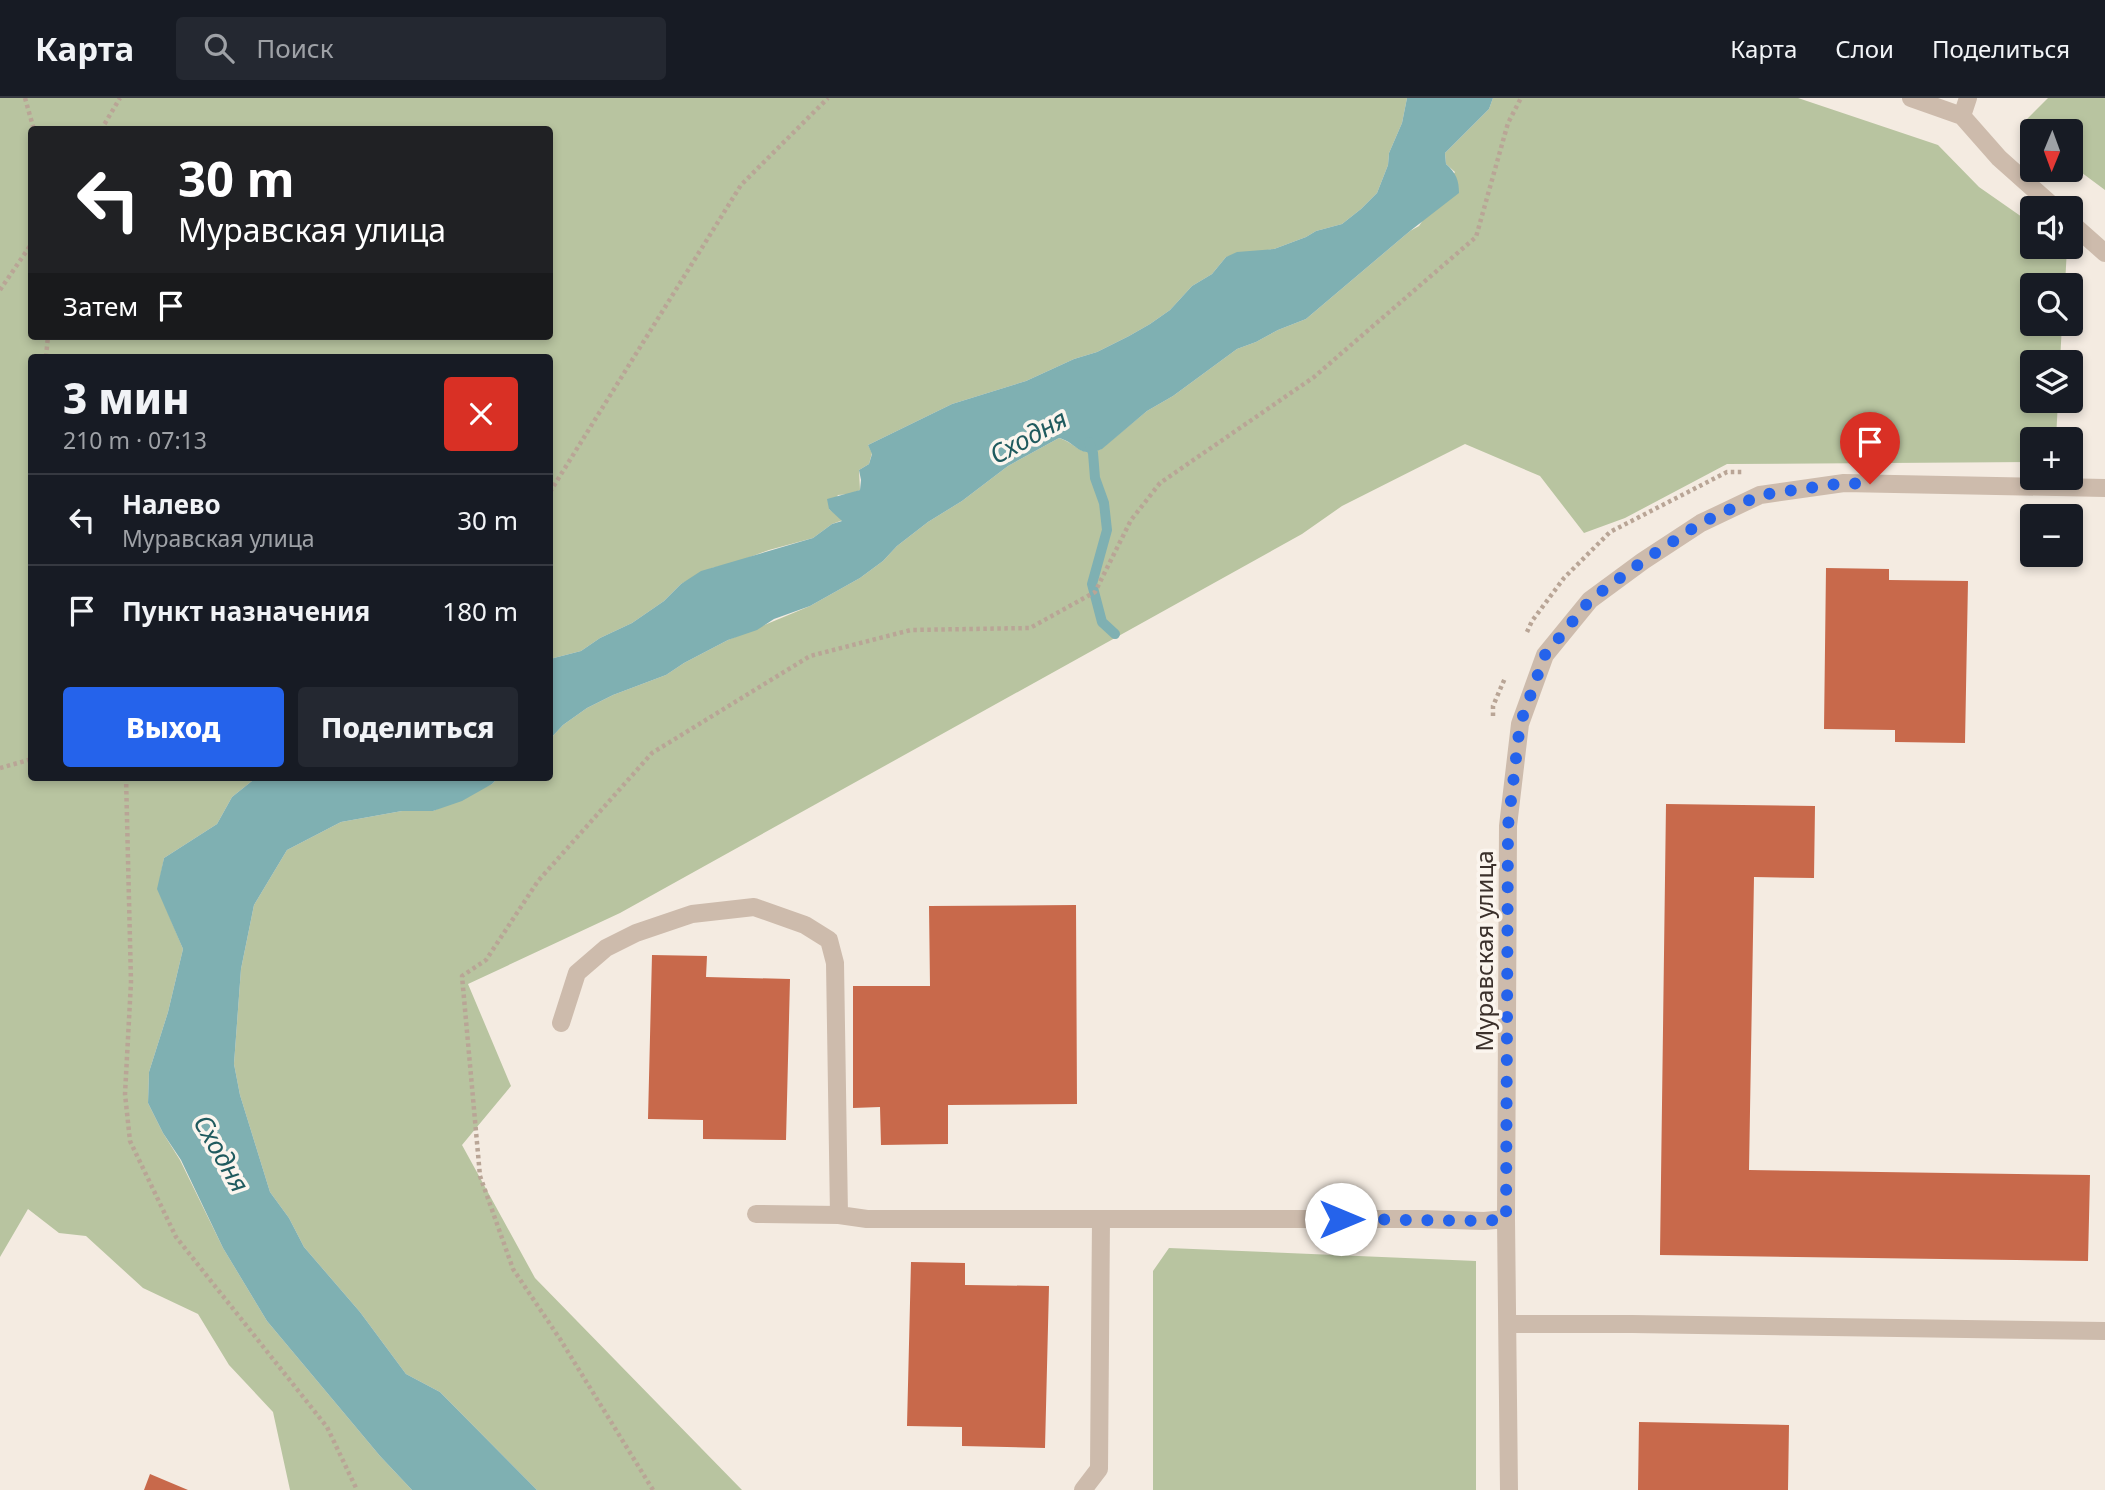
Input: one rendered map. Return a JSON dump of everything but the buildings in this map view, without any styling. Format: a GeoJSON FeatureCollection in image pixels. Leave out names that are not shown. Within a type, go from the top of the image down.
{"type":"FeatureCollection","features":[{"type":"Feature","properties":{"kind":"street"},"geometry":{"type":"LineString","coordinates":[[1911,98],[1962,116],[1999,158],[2042,196]]}},
{"type":"Feature","properties":{"kind":"street"},"geometry":{"type":"LineString","coordinates":[[1962,116],[1968,98]]}},
{"type":"Feature","properties":{"kind":"street"},"geometry":{"type":"LineString","coordinates":[[2083,234],[2105,253]]}},
{"type":"Feature","properties":{"kind":"street","name":"Муравская улица"},"geometry":{"type":"LineString","coordinates":[[1509,1490],[1506,1219],[1508,826],[1520,724],[1545,655],[1590,600],[1701,523],[1760,495],[1844,483],[2105,488]]}},
{"type":"Feature","properties":{"kind":"street"},"geometry":{"type":"LineString","coordinates":[[561,1023],[577,973],[606,948],[636,933],[692,914],[754,907],[805,925],[829,940],[835,963],[839,1215]]}},
{"type":"Feature","properties":{"kind":"street"},"geometry":{"type":"LineString","coordinates":[[756,1214],[839,1215],[867,1219],[1506,1219]]}},
{"type":"Feature","properties":{"kind":"street"},"geometry":{"type":"LineString","coordinates":[[1083,1490],[1099,1469],[1101,1219]]}},
{"type":"Feature","properties":{"kind":"street"},"geometry":{"type":"LineString","coordinates":[[1508,1324],[2105,1331]]}},
{"type":"Feature","properties":{"kind":"path"},"geometry":{"type":"LineString","coordinates":[[25,98],[33,126]]}},
{"type":"Feature","properties":{"kind":"path"},"geometry":{"type":"LineString","coordinates":[[103,126],[120,98]]}},
{"type":"Feature","properties":{"kind":"path"},"geometry":{"type":"LineString","coordinates":[[553,487],[741,185],[828,98]]}},
{"type":"Feature","properties":{"kind":"path"},"geometry":{"type":"LineString","coordinates":[[653,1490],[560,1339],[513,1269],[480,1176],[462,976],[486,960],[538,881],[652,753],[810,656],[911,630],[1030,628],[1095,592],[1131,520],[1160,483],[1314,377],[1476,237],[1508,123],[1521,98]]}},
{"type":"Feature","properties":{"kind":"path"},"geometry":{"type":"LineString","coordinates":[[0,290],[28,249]]}},
{"type":"Feature","properties":{"kind":"path"},"geometry":{"type":"LineString","coordinates":[[1522,642],[1532,621],[1564,578],[1610,532],[1727,472],[1755,472]]}},
{"type":"Feature","properties":{"kind":"path"},"geometry":{"type":"LineString","coordinates":[[1493,719],[1493,706],[1507,674]]}},
{"type":"Feature","properties":{"kind":"path"},"geometry":{"type":"LineString","coordinates":[[0,768],[28,760]]}},
{"type":"Feature","properties":{"kind":"path"},"geometry":{"type":"LineString","coordinates":[[126,781],[131,982],[125,1094],[130,1141],[176,1237],[327,1427],[357,1490]]}},
{"type":"Feature","properties":{"kind":"green space"},"geometry":{"type":"Polygon","coordinates":[[[0,98],[1407,98],[1402,123],[1389,153],[1388,165],[1377,193],[1342,224],[1316,231],[1274,249],[1226,257],[1212,274],[1192,286],[1170,310],[1129,336],[1026,381],[952,404],[868,445],[872,453],[869,464],[859,470],[860,490],[838,495],[829,509],[843,520],[832,524],[813,538],[712,568],[681,584],[664,601],[632,623],[600,638],[581,651],[553,658],[553,354],[28,354],[28,781],[252,781],[232,797],[217,824],[164,858],[158,889],[183,949],[168,1012],[149,1072],[148,1103],[180,1160],[223,1248],[267,1321],[380,1456],[412,1490],[290,1490],[273,1412],[229,1365],[198,1314],[143,1288],[86,1236],[59,1233],[28,1209],[0,1257],[0,98]]]}},
{"type":"Feature","properties":{"kind":"green space"},"geometry":{"type":"Polygon","coordinates":[[[1493,98],[1798,98],[1938,145],[1979,187],[2020,216],[2020,259],[2066,259],[2066,273],[2020,273],[2020,336],[2061,336],[2061,350],[2020,350],[2020,413],[2057,413],[2057,427],[2020,427],[2020,462],[1727,464],[1625,518],[1584,533],[1540,476],[1465,444],[1342,506],[1302,534],[620,913],[468,984],[511,1086],[462,1145],[535,1278],[742,1490],[537,1490],[440,1392],[406,1374],[360,1312],[304,1247],[289,1218],[270,1192],[240,1095],[234,1064],[241,969],[254,905],[287,850],[341,822],[402,811],[433,811],[495,781],[553,781],[553,736],[587,708],[666,675],[728,640],[810,606],[860,578],[928,522],[962,501],[1008,466],[1059,438],[1083,451],[1101,449],[1147,411],[1173,396],[1237,349],[1306,319],[1419,226],[1455,172],[1446,164],[1445,153],[1489,109],[1493,98]]]}},
{"type":"Feature","properties":{"kind":"green space"},"geometry":{"type":"Polygon","coordinates":[[[2048,98],[2105,98],[2105,190],[2083,174],[2083,119],[2027,119],[2048,98]]]}},
{"type":"Feature","properties":{"kind":"green space"},"geometry":{"type":"Polygon","coordinates":[[[1169,1248],[1476,1261],[1476,1490],[1153,1490],[1153,1271],[1169,1248]]]}},
{"type":"Feature","properties":{"kind":"water","name":"Сходня"},"geometry":{"type":"Polygon","coordinates":[[[1407,98],[1493,98],[1489,109],[1445,153],[1446,164],[1458,180],[1459,193],[1306,319],[1237,349],[1173,396],[1147,411],[1102,449],[1094,452],[1083,451],[1059,438],[1008,466],[962,501],[928,522],[860,578],[810,606],[728,640],[666,675],[587,708],[553,736],[553,658],[581,651],[600,638],[632,623],[701,571],[813,538],[832,524],[842,521],[829,509],[827,499],[860,490],[859,470],[869,464],[872,454],[868,445],[952,404],[1026,381],[1129,336],[1170,310],[1192,286],[1212,274],[1226,257],[1237,252],[1274,249],[1316,231],[1342,224],[1377,193],[1388,165],[1389,153],[1402,123],[1407,98]]]}},
{"type":"Feature","properties":{"kind":"water","name":"Сходня"},"geometry":{"type":"Polygon","coordinates":[[[252,781],[495,781],[462,801],[433,811],[402,811],[341,822],[287,850],[254,905],[241,969],[234,1064],[240,1095],[270,1192],[289,1218],[304,1247],[360,1312],[406,1374],[440,1392],[537,1490],[412,1490],[380,1456],[267,1321],[223,1248],[181,1160],[148,1103],[149,1072],[168,1012],[183,949],[157,889],[164,858],[217,824],[232,797],[252,781]]]}},
{"type":"Feature","properties":{"kind":"waterway"},"geometry":{"type":"LineString","coordinates":[[1089,442],[1093,453],[1095,478],[1104,503],[1107,530],[1092,584],[1102,622],[1115,634]]}},
{"type":"Feature","properties":{"kind":"route"},"geometry":{"type":"LineString","coordinates":[[1341,1219],[1506,1219],[1508,826],[1520,724],[1545,655],[1590,600],[1701,523],[1760,495],[1844,483],[1870,484]]}}]}
